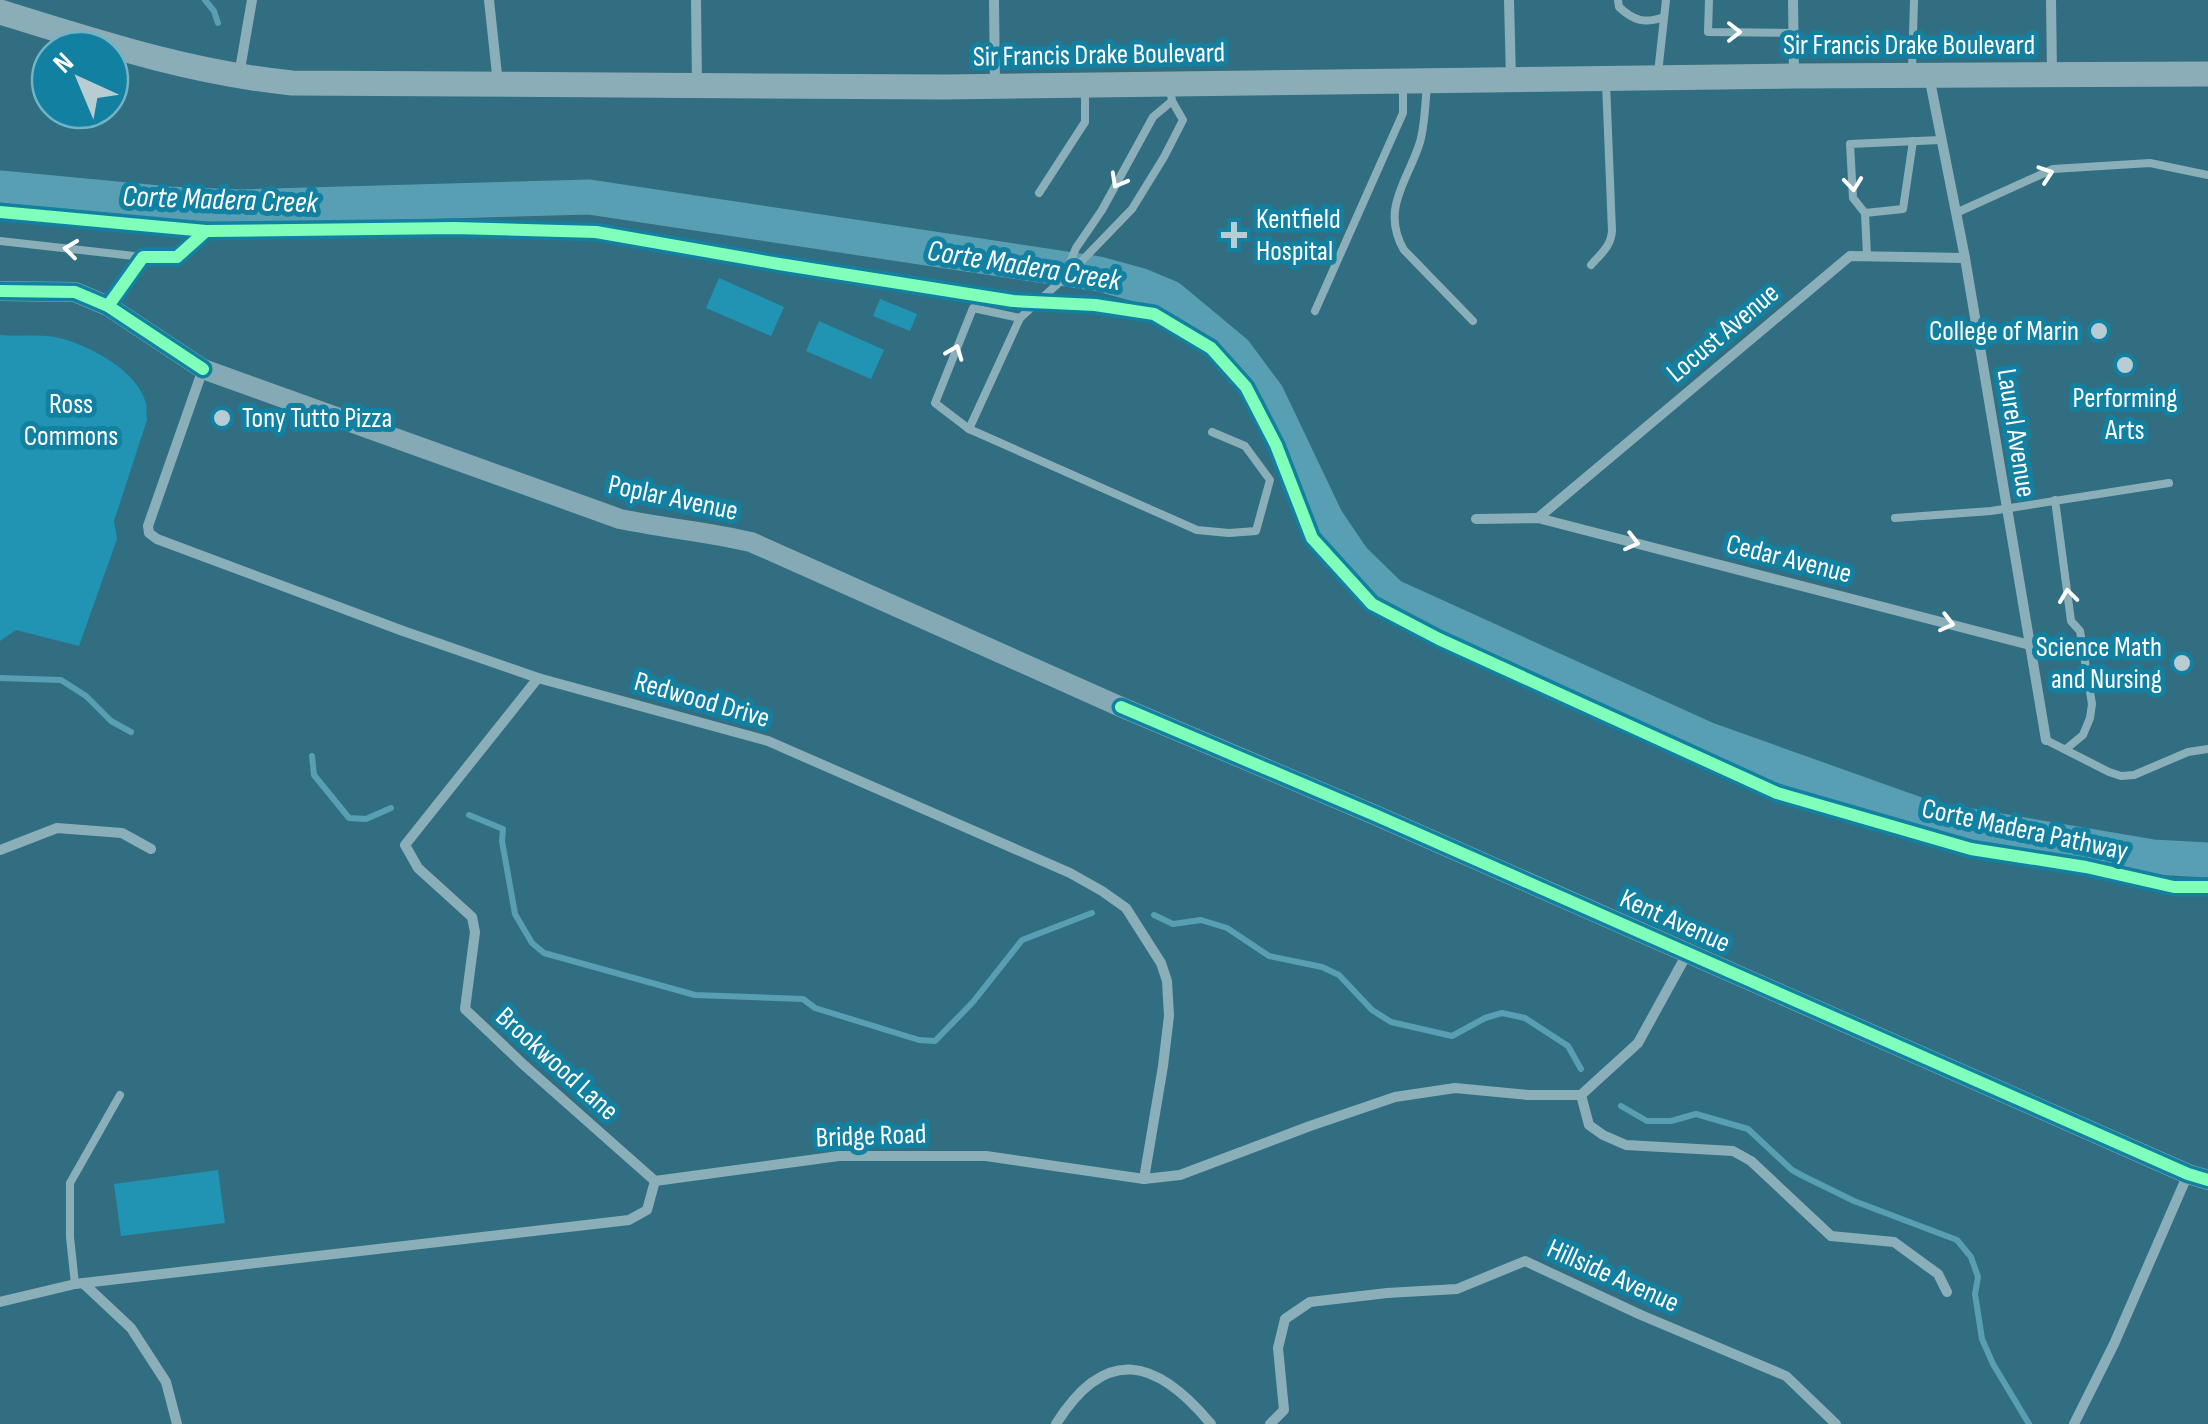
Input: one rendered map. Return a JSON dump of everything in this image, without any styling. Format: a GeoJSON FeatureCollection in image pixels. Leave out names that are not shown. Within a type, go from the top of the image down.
{"type":"FeatureCollection","features":[{"type":"Feature","properties":{"kind":"main road","name":"Sir Francis Drake Boulevard"},"geometry":{"type":"LineString","coordinates":[[0,12],[167,62],[292,83],[1085,84],[1170,92],[1415,81],[2208,74]]}},
{"type":"Feature","properties":{"kind":"street"},"geometry":{"type":"LineString","coordinates":[[239,76],[252,0]]}},
{"type":"Feature","properties":{"kind":"street"},"geometry":{"type":"LineString","coordinates":[[489,0],[498,85]]}},
{"type":"Feature","properties":{"kind":"street"},"geometry":{"type":"LineString","coordinates":[[696,0],[697,86]]}},
{"type":"Feature","properties":{"kind":"street"},"geometry":{"type":"LineString","coordinates":[[994,0],[994,86]]}},
{"type":"Feature","properties":{"kind":"street"},"geometry":{"type":"LineString","coordinates":[[1509,0],[1511,80]]}},
{"type":"Feature","properties":{"kind":"street"},"geometry":{"type":"LineString","coordinates":[[1793,0],[1794,76]]}},
{"type":"Feature","properties":{"kind":"street"},"geometry":{"type":"LineString","coordinates":[[2052,0],[2052,74]]}},
{"type":"Feature","properties":{"kind":"street","name":"Laurel Avenue"},"geometry":{"type":"LineString","coordinates":[[1920,75],[1947,160],[2046,740]]}},
{"type":"Feature","properties":{"kind":"street","name":"Locust Avenue"},"geometry":{"type":"LineString","coordinates":[[1538,518],[1850,256],[1965,258]]}},
{"type":"Feature","properties":{"kind":"street","name":"Poplar Avenue"},"geometry":{"type":"LineString","coordinates":[[0,291],[75,292],[108,306],[203,369],[620,520],[751,542],[1121,707]]}},
{"type":"Feature","properties":{"kind":"street","name":"Redwood Drive"},"geometry":{"type":"LineString","coordinates":[[203,369],[148,526],[149,533],[157,539],[538,678],[768,741],[1070,873],[1126,908],[1161,963],[1170,1016],[1144,1178]]}},
{"type":"Feature","properties":{"kind":"street","name":"Cedar Avenue"},"geometry":{"type":"LineString","coordinates":[[1476,519],[1538,518],[2030,644]]}},
{"type":"Feature","properties":{"kind":"street","name":"Brookwood Lane"},"geometry":{"type":"LineString","coordinates":[[538,678],[406,844],[418,868],[472,917],[475,932],[464,1009],[654,1181]]}},
{"type":"Feature","properties":{"kind":"street","name":"Kent Avenue"},"geometry":{"type":"LineString","coordinates":[[1121,707],[2198,1177]]}},
{"type":"Feature","properties":{"kind":"street"},"geometry":{"type":"LineString","coordinates":[[0,850],[57,828],[122,833],[151,848]]}},
{"type":"Feature","properties":{"kind":"street"},"geometry":{"type":"LineString","coordinates":[[1687,954],[1638,1043],[1581,1095],[1589,1125],[1626,1146],[1733,1151],[1750,1161],[1830,1236],[1894,1242],[1938,1274],[1947,1292]]}},
{"type":"Feature","properties":{"kind":"street","name":"Bridge Road"},"geometry":{"type":"LineString","coordinates":[[654,1181],[840,1156],[986,1156],[1144,1178],[1180,1175],[1395,1097],[1455,1088],[1528,1096],[1581,1095]]}},
{"type":"Feature","properties":{"kind":"street"},"geometry":{"type":"LineString","coordinates":[[2074,1424],[2198,1177]]}},
{"type":"Feature","properties":{"kind":"street"},"geometry":{"type":"LineString","coordinates":[[0,1302],[79,1283],[629,1220],[647,1210],[654,1181]]}},
{"type":"Feature","properties":{"kind":"street","name":"Hillside Avenue"},"geometry":{"type":"LineString","coordinates":[[1270,1424],[1284,1410],[1278,1348],[1285,1319],[1310,1302],[1456,1288],[1526,1262],[1786,1376],[1836,1424]]}},
{"type":"Feature","properties":{"kind":"street"},"geometry":{"type":"LineString","coordinates":[[79,1283],[131,1328],[166,1382],[178,1424]]}},
{"type":"Feature","properties":{"kind":"street"},"geometry":{"type":"LineString","coordinates":[[1056,1424],[1090,1382],[1126,1368],[1146,1370],[1171,1384],[1211,1424]]}},
{"type":"Feature","properties":{"kind":"lane"},"geometry":{"type":"LineString","coordinates":[[1618,0],[1619,7],[1630,17],[1649,22],[1664,17]]}},
{"type":"Feature","properties":{"kind":"lane"},"geometry":{"type":"LineString","coordinates":[[1658,78],[1666,0]]}},
{"type":"Feature","properties":{"kind":"lane"},"geometry":{"type":"LineString","coordinates":[[1709,0],[1708,32],[1793,32]]}},
{"type":"Feature","properties":{"kind":"lane"},"geometry":{"type":"LineString","coordinates":[[1914,0],[1920,75]]}},
{"type":"Feature","properties":{"kind":"lane"},"geometry":{"type":"LineString","coordinates":[[1591,265],[1606,249],[1612,231],[1605,78]]}},
{"type":"Feature","properties":{"kind":"lane"},"geometry":{"type":"LineString","coordinates":[[1315,311],[1415,81]]}},
{"type":"Feature","properties":{"kind":"lane"},"geometry":{"type":"LineString","coordinates":[[1415,81],[1420,141],[1400,188],[1394,213],[1396,236],[1404,250],[1472,321]]}},
{"type":"Feature","properties":{"kind":"lane"},"geometry":{"type":"LineString","coordinates":[[1039,193],[1085,122],[1085,84]]}},
{"type":"Feature","properties":{"kind":"lane"},"geometry":{"type":"LineString","coordinates":[[1063,279],[1076,248],[1170,92]]}},
{"type":"Feature","properties":{"kind":"lane"},"geometry":{"type":"LineString","coordinates":[[968,429],[1020,318],[1132,209],[1164,157],[1183,120],[1170,92]]}},
{"type":"Feature","properties":{"kind":"lane"},"geometry":{"type":"LineString","coordinates":[[1867,256],[1865,213],[1853,198],[1850,144],[1940,140]]}},
{"type":"Feature","properties":{"kind":"lane"},"geometry":{"type":"LineString","coordinates":[[1865,213],[1903,210],[1913,142]]}},
{"type":"Feature","properties":{"kind":"lane"},"geometry":{"type":"LineString","coordinates":[[1956,213],[2053,169],[2150,163],[2208,174]]}},
{"type":"Feature","properties":{"kind":"lane"},"geometry":{"type":"LineString","coordinates":[[0,241],[143,258],[178,257]]}},
{"type":"Feature","properties":{"kind":"lane"},"geometry":{"type":"LineString","coordinates":[[108,306],[143,258]]}},
{"type":"Feature","properties":{"kind":"lane"},"geometry":{"type":"LineString","coordinates":[[1020,318],[973,308],[935,403],[968,429],[1197,530],[1256,531],[1270,480],[1246,446],[1212,432]]}},
{"type":"Feature","properties":{"kind":"lane"},"geometry":{"type":"LineString","coordinates":[[1895,518],[2005,508],[2168,483]]}},
{"type":"Feature","properties":{"kind":"lane"},"geometry":{"type":"LineString","coordinates":[[2056,500],[2071,621],[2080,630],[2092,704],[2083,736],[2066,749]]}},
{"type":"Feature","properties":{"kind":"lane"},"geometry":{"type":"LineString","coordinates":[[2046,740],[2122,776],[2134,775],[2188,752],[2208,749]]}},
{"type":"Feature","properties":{"kind":"lane"},"geometry":{"type":"LineString","coordinates":[[79,1283],[70,1236],[70,1183],[120,1095]]}},
{"type":"Feature","properties":{"kind":"green space"},"geometry":{"type":"Polygon","coordinates":[[[719,278],[784,307],[771,336],[706,308],[719,278]]]}},
{"type":"Feature","properties":{"kind":"green space"},"geometry":{"type":"Polygon","coordinates":[[[880,299],[917,314],[910,331],[873,316],[880,299]]]}},
{"type":"Feature","properties":{"kind":"green space"},"geometry":{"type":"Polygon","coordinates":[[[819,321],[884,350],[871,379],[806,351],[819,321]]]}},
{"type":"Feature","properties":{"kind":"green space","name":"Ross Commons"},"geometry":{"type":"Polygon","coordinates":[[[0,335],[56,337],[87,348],[124,371],[142,392],[146,404],[147,420],[114,521],[117,539],[79,646],[16,630],[0,641],[0,335]]]}},
{"type":"Feature","properties":{"kind":"green space"},"geometry":{"type":"Polygon","coordinates":[[[218,1170],[225,1223],[121,1236],[114,1184],[218,1170]]]}},
{"type":"Feature","properties":{"kind":"waterway"},"geometry":{"type":"LineString","coordinates":[[205,0],[218,23]]}},
{"type":"Feature","properties":{"kind":"waterway","name":"Corte Madera Creek"},"geometry":{"type":"LineString","coordinates":[[0,188],[240,207],[589,197],[1099,274],[1139,285],[1170,298],[1235,352],[1267,395],[1326,519],[1353,559],[1391,596],[1706,739],[1930,819],[2153,857],[2208,860]]}},
{"type":"Feature","properties":{"kind":"waterway"},"geometry":{"type":"LineString","coordinates":[[0,678],[61,680],[86,696],[111,721],[131,732]]}},
{"type":"Feature","properties":{"kind":"waterway"},"geometry":{"type":"LineString","coordinates":[[312,756],[314,775],[349,818],[366,819],[391,808]]}},
{"type":"Feature","properties":{"kind":"waterway"},"geometry":{"type":"LineString","coordinates":[[469,815],[503,829],[515,914],[532,943],[544,953],[695,995],[803,999],[815,1008],[919,1040],[935,1041],[973,1002],[1022,940],[1092,913]]}},
{"type":"Feature","properties":{"kind":"waterway"},"geometry":{"type":"LineString","coordinates":[[1154,915],[1173,924],[1201,920],[1227,928],[1269,956],[1322,967],[1339,975],[1372,1010],[1391,1022],[1452,1036],[1502,1013],[1525,1018],[1568,1046],[1581,1069]]}},
{"type":"Feature","properties":{"kind":"waterway"},"geometry":{"type":"LineString","coordinates":[[1621,1106],[1647,1121],[1671,1121],[1696,1114],[1748,1129],[1803,1176],[1854,1201],[1957,1240],[1971,1257],[1978,1277],[1975,1294],[1982,1339],[2029,1424]]}},
{"type":"Feature","properties":{"kind":"cycle path","name":"Corte Madera Pathway"},"geometry":{"type":"LineString","coordinates":[[0,212],[206,231],[454,228],[596,232],[1013,301],[1095,305],[1154,314],[1211,348],[1246,387],[1276,445],[1312,538],[1372,604],[1439,639],[1777,793],[1971,849],[2086,867],[2174,887],[2208,887]]}},
{"type":"Feature","properties":{"kind":"cycle path"},"geometry":{"type":"LineString","coordinates":[[108,306],[143,257],[177,257],[206,231]]}},
{"type":"Feature","properties":{"kind":"cycle path"},"geometry":{"type":"LineString","coordinates":[[0,291],[75,292],[108,306],[203,369]]}},
{"type":"Feature","properties":{"kind":"cycle path"},"geometry":{"type":"LineString","coordinates":[[1121,707],[2208,1180]]}},
{"type":"Feature","properties":{"kind":"place","name":"Kentfield Hospital"},"geometry":{"type":"Point","coordinates":[1234,235]}},
{"type":"Feature","properties":{"kind":"place","name":"College of Marin"},"geometry":{"type":"Point","coordinates":[2099,331]}},
{"type":"Feature","properties":{"kind":"place","name":"Performing Arts"},"geometry":{"type":"Point","coordinates":[2125,365]}},
{"type":"Feature","properties":{"kind":"place","name":"Tony Tutto Pizza"},"geometry":{"type":"Point","coordinates":[222,418]}},
{"type":"Feature","properties":{"kind":"place","name":"Science Math and Nursing"},"geometry":{"type":"Point","coordinates":[2182,663]}}]}
